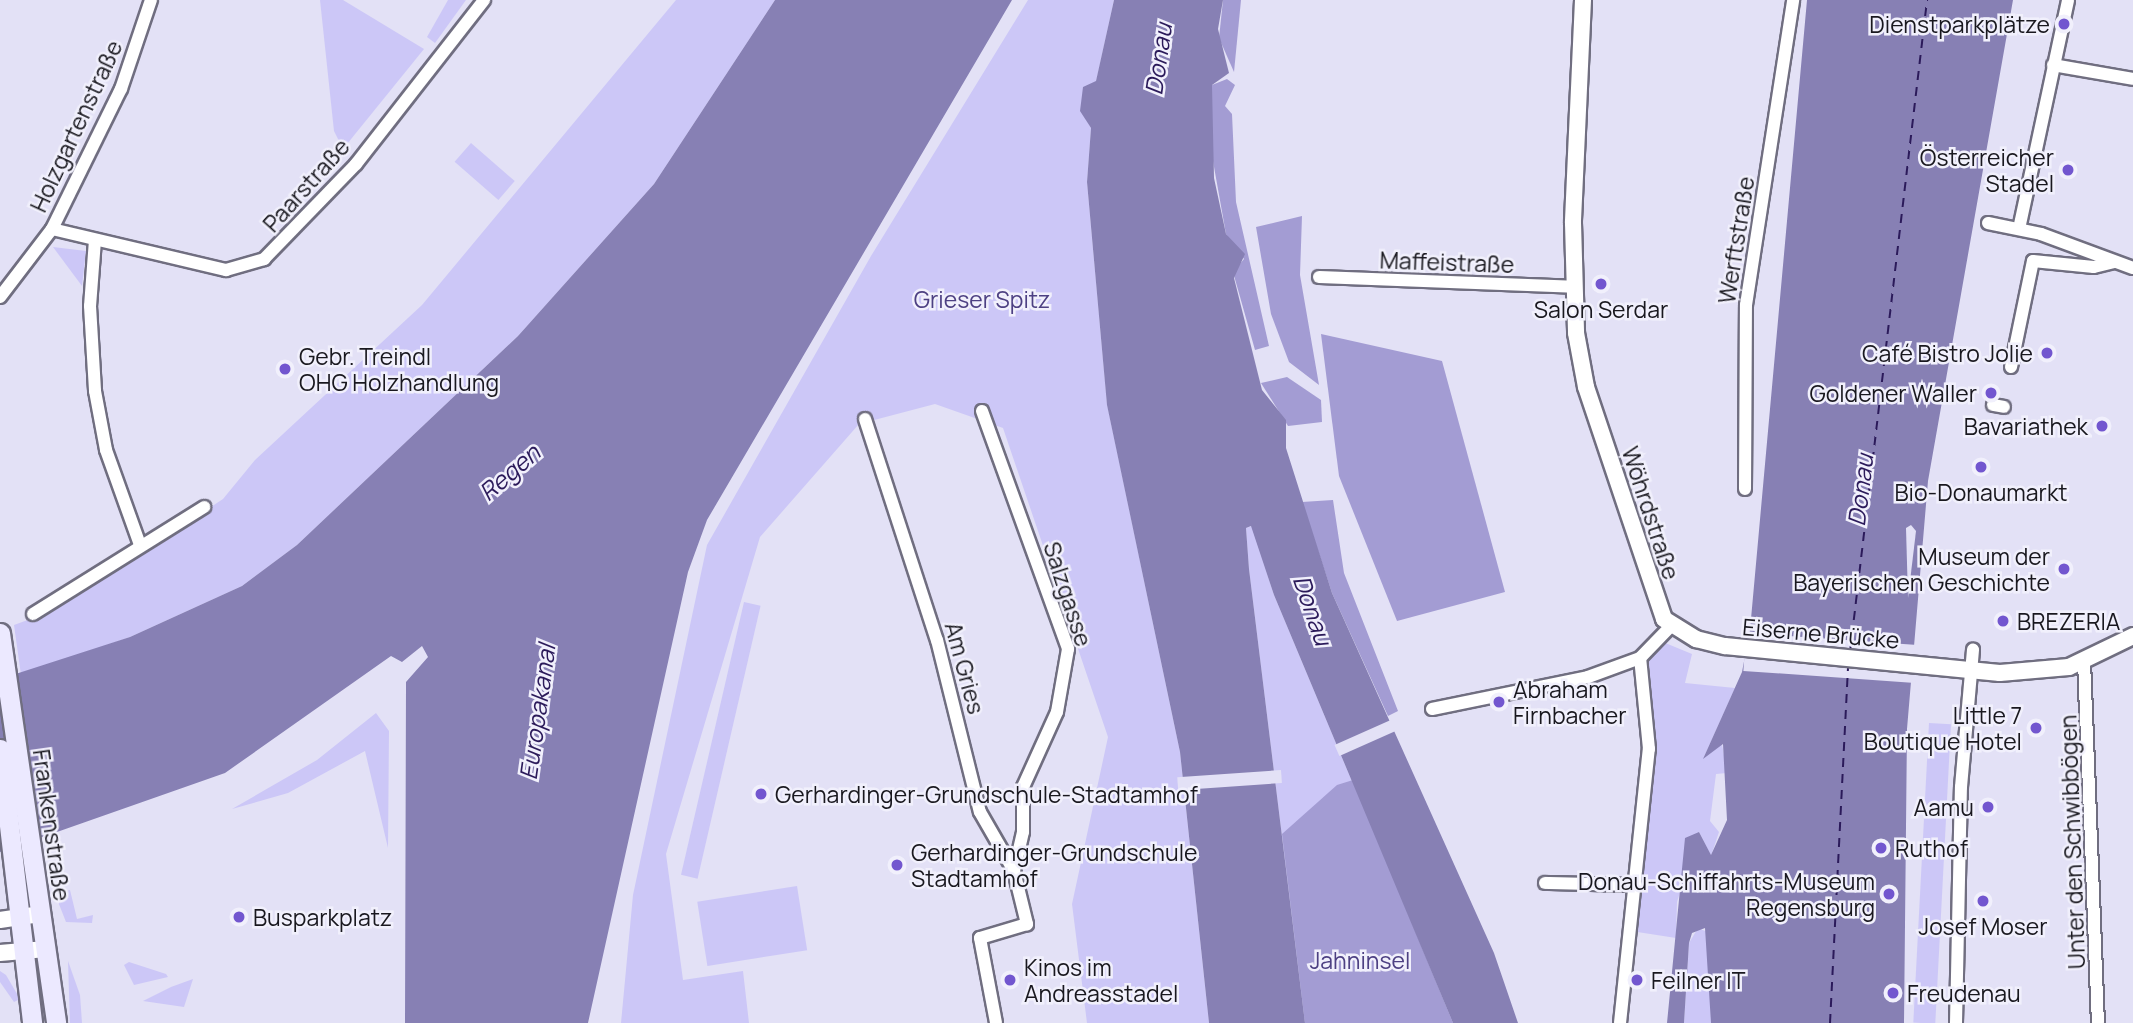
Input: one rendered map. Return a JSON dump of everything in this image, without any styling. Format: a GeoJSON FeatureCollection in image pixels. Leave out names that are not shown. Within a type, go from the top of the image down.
{"type":"FeatureCollection","features":[{"type":"Feature","properties":{"kind":"main road","name":"Frankenstraße"},"geometry":{"type":"LineString","coordinates":[[0,633],[27,888]]}},
{"type":"Feature","properties":{"kind":"main road","name":"Frankenstraße"},"geometry":{"type":"LineString","coordinates":[[0,749],[37,950],[56,1023]]}},
{"type":"Feature","properties":{"kind":"main road","name":"Frankenstraße"},"geometry":{"type":"LineString","coordinates":[[32,1023],[37,950]]}},
{"type":"Feature","properties":{"kind":"street","name":"Holzgartenstraße"},"geometry":{"type":"LineString","coordinates":[[0,297],[52,229],[121,89],[151,0]]}},
{"type":"Feature","properties":{"kind":"street","name":"Paarstraße"},"geometry":{"type":"LineString","coordinates":[[52,229],[226,270],[264,259],[356,163],[484,0]]}},
{"type":"Feature","properties":{"kind":"street","name":"Wöhrdstraße"},"geometry":{"type":"LineString","coordinates":[[1583,0],[1574,287],[1586,387],[1658,609],[1671,626]]}},
{"type":"Feature","properties":{"kind":"street","name":"Werftstraße"},"geometry":{"type":"LineString","coordinates":[[1745,489],[1746,305],[1793,0]]}},
{"type":"Feature","properties":{"kind":"street"},"geometry":{"type":"LineString","coordinates":[[2019,229],[2068,0]]}},
{"type":"Feature","properties":{"kind":"street"},"geometry":{"type":"LineString","coordinates":[[2053,65],[2133,79]]}},
{"type":"Feature","properties":{"kind":"street"},"geometry":{"type":"LineString","coordinates":[[1988,223],[2041,234],[2133,268]]}},
{"type":"Feature","properties":{"kind":"street"},"geometry":{"type":"LineString","coordinates":[[96,240],[90,306],[94,391],[106,450],[140,545]]}},
{"type":"Feature","properties":{"kind":"street"},"geometry":{"type":"LineString","coordinates":[[2011,367],[2033,261],[2094,267],[2114,262]]}},
{"type":"Feature","properties":{"kind":"street","name":"Maffeistraße"},"geometry":{"type":"LineString","coordinates":[[1319,276],[1574,287]]}},
{"type":"Feature","properties":{"kind":"street","name":"Salzgasse"},"geometry":{"type":"LineString","coordinates":[[982,411],[1068,649],[1057,712],[1023,787],[1023,832],[1014,871]]}},
{"type":"Feature","properties":{"kind":"street","name":"Am Gries"},"geometry":{"type":"LineString","coordinates":[[865,419],[937,640],[980,811],[1014,871],[1027,924],[980,938],[996,1023]]}},
{"type":"Feature","properties":{"kind":"street"},"geometry":{"type":"LineString","coordinates":[[33,614],[204,507]]}},
{"type":"Feature","properties":{"kind":"street"},"geometry":{"type":"LineString","coordinates":[[1432,709],[1588,677],[1640,658],[1671,626]]}},
{"type":"Feature","properties":{"kind":"street","name":"Eiserne Brücke"},"geometry":{"type":"LineString","coordinates":[[1671,626],[1735,647],[1971,671],[2037,673],[2084,660],[2132,636]]}},
{"type":"Feature","properties":{"kind":"street"},"geometry":{"type":"LineString","coordinates":[[1956,1023],[1973,650]]}},
{"type":"Feature","properties":{"kind":"street"},"geometry":{"type":"LineString","coordinates":[[1620,1023],[1649,749],[1640,658]]}},
{"type":"Feature","properties":{"kind":"street","name":"Unter den Schwibbögen"},"geometry":{"type":"LineString","coordinates":[[2084,660],[2098,1023]]}},
{"type":"Feature","properties":{"kind":"street"},"geometry":{"type":"LineString","coordinates":[[1545,883],[1636,885]]}},
{"type":"Feature","properties":{"kind":"street"},"geometry":{"type":"LineString","coordinates":[[0,920],[32,916]]}},
{"type":"Feature","properties":{"kind":"street"},"geometry":{"type":"LineString","coordinates":[[0,953],[37,950]]}},
{"type":"Feature","properties":{"kind":"green space"},"geometry":{"type":"Polygon","coordinates":[[[320,0],[343,0],[424,49],[343,149],[334,131],[320,0]]]}},
{"type":"Feature","properties":{"kind":"green space"},"geometry":{"type":"Polygon","coordinates":[[[448,0],[466,0],[435,43],[427,37],[448,0]]]}},
{"type":"Feature","properties":{"kind":"green space"},"geometry":{"type":"Polygon","coordinates":[[[676,0],[775,0],[654,184],[518,336],[297,545],[242,586],[130,637],[21,675],[14,625],[55,610],[223,499],[255,460],[422,305],[676,0]]]}},
{"type":"Feature","properties":{"kind":"green space","name":"Grieser Spitz"},"geometry":{"type":"Polygon","coordinates":[[[1028,0],[1114,0],[1096,82],[1081,111],[1091,128],[1087,182],[1107,404],[1180,752],[1209,1023],[1087,1023],[1072,904],[1108,737],[1003,428],[935,404],[859,424],[760,537],[666,854],[683,980],[743,971],[749,1023],[621,1023],[633,895],[707,545],[871,256],[1028,0]]]}},
{"type":"Feature","properties":{"kind":"green space"},"geometry":{"type":"Polygon","coordinates":[[[1223,0],[1241,0],[1234,72],[1219,38],[1223,0]]]}},
{"type":"Feature","properties":{"kind":"green space"},"geometry":{"type":"Polygon","coordinates":[[[1227,79],[1235,85],[1225,106],[1232,114],[1236,202],[1269,346],[1255,350],[1233,272],[1244,259],[1226,234],[1211,150],[1212,85],[1227,79]]]}},
{"type":"Feature","properties":{"kind":"green space"},"geometry":{"type":"Polygon","coordinates":[[[471,143],[515,181],[498,200],[455,162],[471,143]]]}},
{"type":"Feature","properties":{"kind":"green space"},"geometry":{"type":"Polygon","coordinates":[[[1302,216],[1300,275],[1319,385],[1289,362],[1271,314],[1256,227],[1302,216]]]}},
{"type":"Feature","properties":{"kind":"green space"},"geometry":{"type":"Polygon","coordinates":[[[53,247],[86,251],[82,286],[53,247]]]}},
{"type":"Feature","properties":{"kind":"green space"},"geometry":{"type":"Polygon","coordinates":[[[1321,334],[1442,361],[1505,592],[1397,621],[1339,476],[1321,334]]]}},
{"type":"Feature","properties":{"kind":"green space"},"geometry":{"type":"Polygon","coordinates":[[[1287,377],[1321,400],[1322,422],[1288,426],[1261,383],[1287,377]]]}},
{"type":"Feature","properties":{"kind":"green space"},"geometry":{"type":"Polygon","coordinates":[[[1333,500],[1344,573],[1398,711],[1388,716],[1332,593],[1302,502],[1333,500]]]}},
{"type":"Feature","properties":{"kind":"green space","name":"Jahninsel"},"geometry":{"type":"Polygon","coordinates":[[[1252,526],[1274,595],[1453,1023],[1305,1023],[1249,569],[1246,528],[1252,526]]]}},
{"type":"Feature","properties":{"kind":"green space"},"geometry":{"type":"Polygon","coordinates":[[[744,602],[761,606],[698,879],[681,875],[744,602]]]}},
{"type":"Feature","properties":{"kind":"green space"},"geometry":{"type":"Polygon","coordinates":[[[1658,640],[1692,654],[1685,683],[1735,688],[1704,757],[1722,744],[1727,773],[1716,774],[1710,821],[1719,832],[1711,856],[1699,832],[1677,902],[1676,938],[1631,931],[1649,749],[1640,658],[1658,640]]]}},
{"type":"Feature","properties":{"kind":"green space"},"geometry":{"type":"Polygon","coordinates":[[[376,713],[389,731],[388,848],[365,751],[288,793],[232,809],[317,760],[376,713]]]}},
{"type":"Feature","properties":{"kind":"green space"},"geometry":{"type":"Polygon","coordinates":[[[1929,723],[1951,724],[1935,1023],[1913,1023],[1929,723]]]}},
{"type":"Feature","properties":{"kind":"green space","name":"Jahninsel"},"geometry":{"type":"Polygon","coordinates":[[[1353,780],[1453,1023],[1305,1023],[1282,834],[1337,785],[1353,780]]]}},
{"type":"Feature","properties":{"kind":"green space"},"geometry":{"type":"Polygon","coordinates":[[[797,886],[807,950],[707,966],[697,902],[797,886]]]}},
{"type":"Feature","properties":{"kind":"green space"},"geometry":{"type":"Polygon","coordinates":[[[70,890],[77,919],[93,915],[92,923],[66,922],[55,894],[70,890]]]}},
{"type":"Feature","properties":{"kind":"green space"},"geometry":{"type":"Polygon","coordinates":[[[1698,928],[1710,933],[1711,1023],[1684,1023],[1689,943],[1698,928]]]}},
{"type":"Feature","properties":{"kind":"green space"},"geometry":{"type":"Polygon","coordinates":[[[68,961],[80,995],[82,1023],[70,1023],[68,961]]]}},
{"type":"Feature","properties":{"kind":"green space"},"geometry":{"type":"Polygon","coordinates":[[[129,962],[168,977],[134,985],[124,965],[129,962]]]}},
{"type":"Feature","properties":{"kind":"green space"},"geometry":{"type":"Polygon","coordinates":[[[0,971],[6,975],[20,999],[14,1002],[0,982],[0,971]]]}},
{"type":"Feature","properties":{"kind":"green space"},"geometry":{"type":"Polygon","coordinates":[[[193,979],[184,1007],[143,1001],[171,987],[193,979]]]}},
{"type":"Feature","properties":{"kind":"water"},"geometry":{"type":"Polygon","coordinates":[[[775,0],[1012,0],[707,520],[688,572],[588,1023],[405,1023],[406,682],[428,657],[422,646],[402,662],[391,656],[225,773],[0,852],[0,679],[130,637],[242,586],[297,545],[518,336],[654,184],[775,0]]]}},
{"type":"Feature","properties":{"kind":"water","name":"Donau"},"geometry":{"type":"Polygon","coordinates":[[[1114,0],[1223,0],[1218,29],[1229,73],[1212,85],[1214,178],[1226,234],[1245,254],[1234,278],[1262,390],[1286,420],[1286,448],[1332,593],[1494,953],[1518,1023],[1453,1023],[1274,595],[1251,526],[1246,528],[1249,569],[1305,1023],[1209,1023],[1180,752],[1107,405],[1087,182],[1091,128],[1080,111],[1083,87],[1096,81],[1114,0]]]}},
{"type":"Feature","properties":{"kind":"water","name":"Donau"},"geometry":{"type":"Polygon","coordinates":[[[1807,0],[2013,0],[1928,481],[1907,729],[1904,1023],[1711,1023],[1705,928],[1692,933],[1689,943],[1684,1023],[1667,1023],[1685,838],[1699,832],[1711,855],[1727,820],[1723,744],[1703,759],[1742,672],[1750,630],[1807,0]]]}},
{"type":"Feature","properties":{"kind":"pier"},"geometry":{"type":"Polygon","coordinates":[[[1911,525],[1916,531],[1908,598],[1906,528],[1911,525]]]}},
{"type":"Feature","properties":{"kind":"pier"},"geometry":{"type":"Polygon","coordinates":[[[1746,633],[1918,645],[1915,683],[1743,671],[1746,633]]]}},
{"type":"Feature","properties":{"kind":"pier"},"geometry":{"type":"Polygon","coordinates":[[[1393,719],[1398,730],[1339,756],[1335,745],[1393,719]]]}},
{"type":"Feature","properties":{"kind":"pier"},"geometry":{"type":"Polygon","coordinates":[[[1281,770],[1282,783],[1178,790],[1177,777],[1281,770]]]}},
{"type":"Feature","properties":{"kind":"ferry route"},"geometry":{"type":"LineString","coordinates":[[1850,652],[1927,0]]}},
{"type":"Feature","properties":{"kind":"ferry route"},"geometry":{"type":"LineString","coordinates":[[1830,1023],[1848,664]]}},
{"type":"Feature","properties":{"kind":"place","name":"Dienstparkplätze"},"geometry":{"type":"Point","coordinates":[2064,24]}},
{"type":"Feature","properties":{"kind":"place","name":"Österreicher Stadel"},"geometry":{"type":"Point","coordinates":[2068,170]}},
{"type":"Feature","properties":{"kind":"place","name":"Salon Serdar"},"geometry":{"type":"Point","coordinates":[1601,284]}},
{"type":"Feature","properties":{"kind":"place","name":"Café Bistro Jolie"},"geometry":{"type":"Point","coordinates":[2047,353]}},
{"type":"Feature","properties":{"kind":"place","name":"Gebr. Treindl OHG Holzhandlung"},"geometry":{"type":"Point","coordinates":[285,369]}},
{"type":"Feature","properties":{"kind":"place","name":"Goldener Waller"},"geometry":{"type":"Point","coordinates":[1991,393]}},
{"type":"Feature","properties":{"kind":"place","name":"Bavariathek"},"geometry":{"type":"Point","coordinates":[2102,426]}},
{"type":"Feature","properties":{"kind":"place","name":"Bio-Donaumarkt"},"geometry":{"type":"Point","coordinates":[1981,467]}},
{"type":"Feature","properties":{"kind":"place","name":"Museum der Bayerischen Geschichte"},"geometry":{"type":"Point","coordinates":[2064,569]}},
{"type":"Feature","properties":{"kind":"place","name":"BREZERIA"},"geometry":{"type":"Point","coordinates":[2003,621]}},
{"type":"Feature","properties":{"kind":"place","name":"Abraham Firnbacher"},"geometry":{"type":"Point","coordinates":[1499,702]}},
{"type":"Feature","properties":{"kind":"place","name":"Little 7 Boutique Hotel"},"geometry":{"type":"Point","coordinates":[2036,728]}},
{"type":"Feature","properties":{"kind":"place","name":"Gerhardinger-Grundschule-Stadtamhof"},"geometry":{"type":"Point","coordinates":[761,794]}},
{"type":"Feature","properties":{"kind":"place","name":"Aamu"},"geometry":{"type":"Point","coordinates":[1988,807]}},
{"type":"Feature","properties":{"kind":"place","name":"Ruthof"},"geometry":{"type":"Point","coordinates":[1881,848]}},
{"type":"Feature","properties":{"kind":"place","name":"Gerhardinger-Grundschule Stadtamhof"},"geometry":{"type":"Point","coordinates":[897,865]}},
{"type":"Feature","properties":{"kind":"place","name":"Donau-Schiffahrts-Museum Regensburg"},"geometry":{"type":"Point","coordinates":[1889,894]}},
{"type":"Feature","properties":{"kind":"place","name":"Josef Moser"},"geometry":{"type":"Point","coordinates":[1983,901]}},
{"type":"Feature","properties":{"kind":"place","name":"Busparkplatz"},"geometry":{"type":"Point","coordinates":[239,917]}},
{"type":"Feature","properties":{"kind":"place","name":"Kinos im Andreasstadel"},"geometry":{"type":"Point","coordinates":[1010,980]}},
{"type":"Feature","properties":{"kind":"place","name":"Feilner IT"},"geometry":{"type":"Point","coordinates":[1637,980]}},
{"type":"Feature","properties":{"kind":"place","name":"Freudenau"},"geometry":{"type":"Point","coordinates":[1893,993]}},
{"type":"Feature","properties":{"kind":"water label","name":"Regen"},"geometry":{"type":"Point","coordinates":[509,472]}},
{"type":"Feature","properties":{"kind":"water label","name":"Europakanal"},"geometry":{"type":"Point","coordinates":[537,712]}}]}
